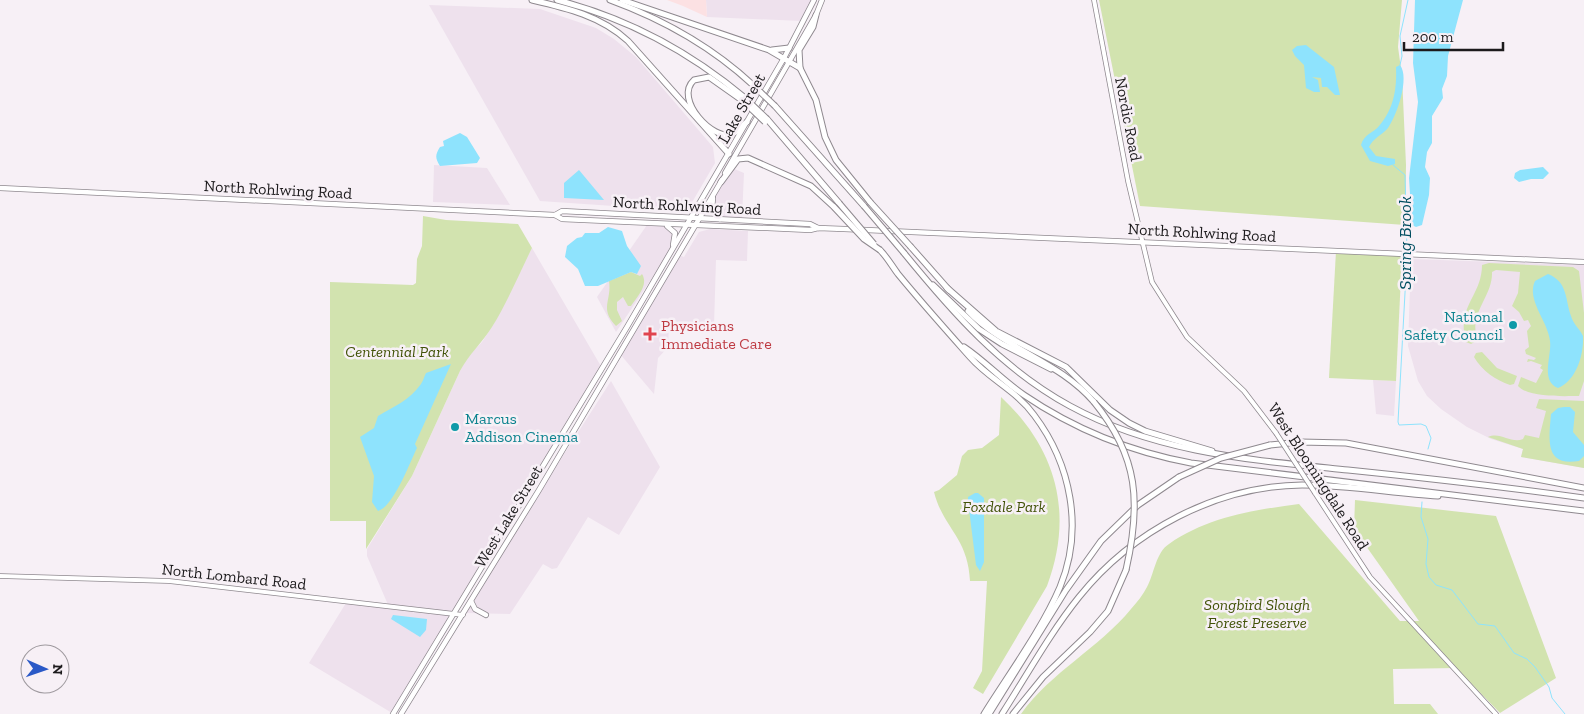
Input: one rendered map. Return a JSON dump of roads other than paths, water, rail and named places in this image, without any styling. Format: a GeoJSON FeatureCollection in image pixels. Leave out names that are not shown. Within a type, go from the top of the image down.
{"type":"FeatureCollection","features":[{"type":"Feature","properties":{"kind":"highway"},"geometry":{"type":"LineString","coordinates":[[532,0],[580,12],[613,29],[628,41],[728,154]]}},
{"type":"Feature","properties":{"kind":"highway"},"geometry":{"type":"LineString","coordinates":[[557,0],[623,21],[649,33],[719,76],[779,134],[864,239],[881,251],[898,274],[969,356],[1022,401],[1046,432],[1057,452],[1067,480],[1072,520],[1068,557],[1060,587],[984,714]]}},
{"type":"Feature","properties":{"kind":"highway"},"geometry":{"type":"LineString","coordinates":[[610,0],[644,13],[685,35],[753,85],[775,106],[984,344],[1026,379],[1069,406],[1152,441],[1239,458],[1584,498]]}},
{"type":"Feature","properties":{"kind":"highway"},"geometry":{"type":"LineString","coordinates":[[622,0],[769,50],[800,68]]}},
{"type":"Feature","properties":{"kind":"highway"},"geometry":{"type":"LineString","coordinates":[[816,15],[812,27],[799,50],[800,68],[816,100],[825,137],[832,151],[870,202],[980,324],[1074,382],[1094,402],[1122,447],[1136,498],[1134,533],[1126,570],[1108,611],[1090,632],[1043,677],[1013,714]]}},
{"type":"Feature","properties":{"kind":"highway"},"geometry":{"type":"LineString","coordinates":[[769,50],[789,48]]}},
{"type":"Feature","properties":{"kind":"highway"},"geometry":{"type":"LineString","coordinates":[[744,100],[709,77],[694,80],[687,90],[688,101],[715,133],[723,136],[732,134],[747,122]]}},
{"type":"Feature","properties":{"kind":"highway"},"geometry":{"type":"LineString","coordinates":[[721,182],[738,159],[748,158],[811,186],[836,205]]}},
{"type":"Feature","properties":{"kind":"highway"},"geometry":{"type":"LineString","coordinates":[[926,280],[939,289],[979,329],[1002,344],[1058,372]]}},
{"type":"Feature","properties":{"kind":"highway"},"geometry":{"type":"LineString","coordinates":[[947,288],[996,331],[1066,367],[1110,410],[1129,423],[1187,445],[1239,458]]}},
{"type":"Feature","properties":{"kind":"highway"},"geometry":{"type":"LineString","coordinates":[[964,348],[1025,395],[1058,416],[1106,439],[1156,456],[1191,463],[1584,511]]}},
{"type":"Feature","properties":{"kind":"highway"},"geometry":{"type":"LineString","coordinates":[[989,714],[1066,590],[1101,541],[1138,505],[1180,477],[1221,458],[1270,445],[1300,442],[1346,442],[1584,488]]}},
{"type":"Feature","properties":{"kind":"highway"},"geometry":{"type":"LineString","coordinates":[[1002,714],[1066,614],[1090,585],[1126,551],[1150,532],[1183,514],[1234,495],[1301,485],[1478,498]]}},
{"type":"Feature","properties":{"kind":"main road","name":"Lake Street"},"geometry":{"type":"LineString","coordinates":[[696,226],[787,59],[789,48],[814,0]]}},
{"type":"Feature","properties":{"kind":"main road","name":"Lake Street"},"geometry":{"type":"LineString","coordinates":[[685,226],[747,122],[816,15],[822,0]]}},
{"type":"Feature","properties":{"kind":"main road"},"geometry":{"type":"LineString","coordinates":[[728,154],[736,151],[742,144]]}},
{"type":"Feature","properties":{"kind":"main road","name":"North Rohlwing Road"},"geometry":{"type":"LineString","coordinates":[[0,188],[555,215],[562,219],[685,226],[810,230],[818,228],[1584,262]]}},
{"type":"Feature","properties":{"kind":"main road"},"geometry":{"type":"LineString","coordinates":[[715,192],[712,209],[720,219]]}},
{"type":"Feature","properties":{"kind":"main road","name":"North Rohlwing Road"},"geometry":{"type":"LineString","coordinates":[[555,215],[562,211],[810,224],[818,228]]}},
{"type":"Feature","properties":{"kind":"main road"},"geometry":{"type":"LineString","coordinates":[[662,224],[675,232],[672,248]]}},
{"type":"Feature","properties":{"kind":"main road","name":"West Lake Street"},"geometry":{"type":"LineString","coordinates":[[394,714],[537,480],[685,226]]}},
{"type":"Feature","properties":{"kind":"main road","name":"West Lake Street"},"geometry":{"type":"LineString","coordinates":[[400,714],[464,615],[696,226]]}},
{"type":"Feature","properties":{"kind":"main road"},"geometry":{"type":"LineString","coordinates":[[471,601],[475,609],[486,615]]}},
{"type":"Feature","properties":{"kind":"street","name":"Nordic Road"},"geometry":{"type":"LineString","coordinates":[[1094,0],[1128,181],[1143,242]]}},
{"type":"Feature","properties":{"kind":"street","name":"West Bloomingdale Road"},"geometry":{"type":"LineString","coordinates":[[1143,242],[1152,282],[1187,337],[1244,391],[1276,433],[1370,576],[1496,714]]}},
{"type":"Feature","properties":{"kind":"street","name":"North Lombard Road"},"geometry":{"type":"LineString","coordinates":[[0,576],[169,581],[464,615]]}},
{"type":"Feature","properties":{"kind":"water"},"geometry":{"type":"Polygon","coordinates":[[[1415,0],[1463,0],[1448,56],[1447,76],[1442,89],[1443,98],[1432,116],[1432,143],[1427,152],[1425,167],[1430,178],[1429,195],[1422,225],[1416,227],[1412,225],[1409,178],[1418,102],[1413,63],[1415,0]]]}},
{"type":"Feature","properties":{"kind":"water"},"geometry":{"type":"Polygon","coordinates":[[[1306,45],[1334,67],[1340,95],[1335,95],[1327,87],[1322,87],[1321,78],[1312,77],[1318,80],[1320,92],[1314,92],[1306,88],[1304,65],[1292,50],[1297,46],[1306,45]]]}},
{"type":"Feature","properties":{"kind":"water"},"geometry":{"type":"Polygon","coordinates":[[[1400,65],[1404,78],[1395,114],[1388,128],[1369,147],[1376,156],[1395,159],[1395,164],[1388,166],[1370,161],[1361,145],[1364,138],[1379,126],[1388,113],[1394,98],[1396,67],[1400,65]]]}},
{"type":"Feature","properties":{"kind":"water"},"geometry":{"type":"Polygon","coordinates":[[[460,133],[467,137],[480,158],[477,163],[440,166],[436,159],[436,154],[440,147],[444,146],[443,141],[460,133]]]}},
{"type":"Feature","properties":{"kind":"water"},"geometry":{"type":"Polygon","coordinates":[[[1543,167],[1549,173],[1543,179],[1519,182],[1514,178],[1515,173],[1520,170],[1543,167]]]}},
{"type":"Feature","properties":{"kind":"water"},"geometry":{"type":"Polygon","coordinates":[[[579,170],[604,200],[564,198],[564,183],[579,170]]]}},
{"type":"Feature","properties":{"kind":"water"},"geometry":{"type":"Polygon","coordinates":[[[608,227],[622,231],[627,246],[641,266],[637,274],[631,272],[598,286],[585,286],[578,269],[565,257],[567,246],[585,233],[599,233],[608,227]]]}},
{"type":"Feature","properties":{"kind":"water"},"geometry":{"type":"Polygon","coordinates":[[[1548,274],[1554,277],[1562,286],[1572,319],[1583,336],[1578,366],[1570,380],[1558,388],[1549,380],[1550,341],[1546,326],[1533,296],[1535,281],[1548,274]]]}},
{"type":"Feature","properties":{"kind":"water"},"geometry":{"type":"Polygon","coordinates":[[[451,364],[415,444],[417,448],[400,484],[390,501],[384,508],[378,511],[372,502],[374,476],[360,437],[374,428],[378,416],[411,395],[421,384],[426,373],[451,364]]]}},
{"type":"Feature","properties":{"kind":"water"},"geometry":{"type":"Polygon","coordinates":[[[1570,407],[1575,412],[1573,432],[1584,445],[1584,456],[1579,461],[1568,462],[1560,460],[1551,449],[1551,414],[1558,408],[1570,407]]]}},
{"type":"Feature","properties":{"kind":"water"},"geometry":{"type":"Polygon","coordinates":[[[975,493],[984,498],[984,562],[980,571],[976,565],[968,501],[968,497],[975,493]]]}},
{"type":"Feature","properties":{"kind":"water"},"geometry":{"type":"Polygon","coordinates":[[[393,615],[427,619],[426,630],[420,637],[391,619],[393,615]]]}},
{"type":"Feature","properties":{"kind":"waterway","name":"Spring Brook"},"geometry":{"type":"LineString","coordinates":[[1400,65],[1402,56],[1400,36],[1408,0]]}},
{"type":"Feature","properties":{"kind":"waterway","name":"Spring Brook"},"geometry":{"type":"LineString","coordinates":[[1393,165],[1405,175],[1407,252]]}},
{"type":"Feature","properties":{"kind":"waterway","name":"Spring Brook"},"geometry":{"type":"LineString","coordinates":[[1407,256],[1398,422],[1399,425],[1421,424],[1426,426],[1431,438],[1428,449]]}},
{"type":"Feature","properties":{"kind":"waterway","name":"Spring Brook"},"geometry":{"type":"LineString","coordinates":[[1422,502],[1421,517],[1428,539],[1426,564],[1429,577],[1436,585],[1452,590],[1478,624],[1495,626],[1514,653],[1527,659],[1535,667],[1549,687],[1552,698],[1565,714]]}},
{"type":"Feature","properties":{"kind":"place","name":"National Safety Council"},"geometry":{"type":"Point","coordinates":[1513,325]}},
{"type":"Feature","properties":{"kind":"place","name":"Physicians Immediate Care"},"geometry":{"type":"Point","coordinates":[650,334]}},
{"type":"Feature","properties":{"kind":"place","name":"Marcus Addison Cinema"},"geometry":{"type":"Point","coordinates":[455,427]}},
{"type":"Feature","properties":{"kind":"park label","name":"Centennial Park"},"geometry":{"type":"Point","coordinates":[397,351]}},
{"type":"Feature","properties":{"kind":"park label","name":"Foxdale Park"},"geometry":{"type":"Point","coordinates":[1004,506]}},
{"type":"Feature","properties":{"kind":"park label","name":"Songbird Slough Forest Preserve"},"geometry":{"type":"Point","coordinates":[1257,613]}}]}
